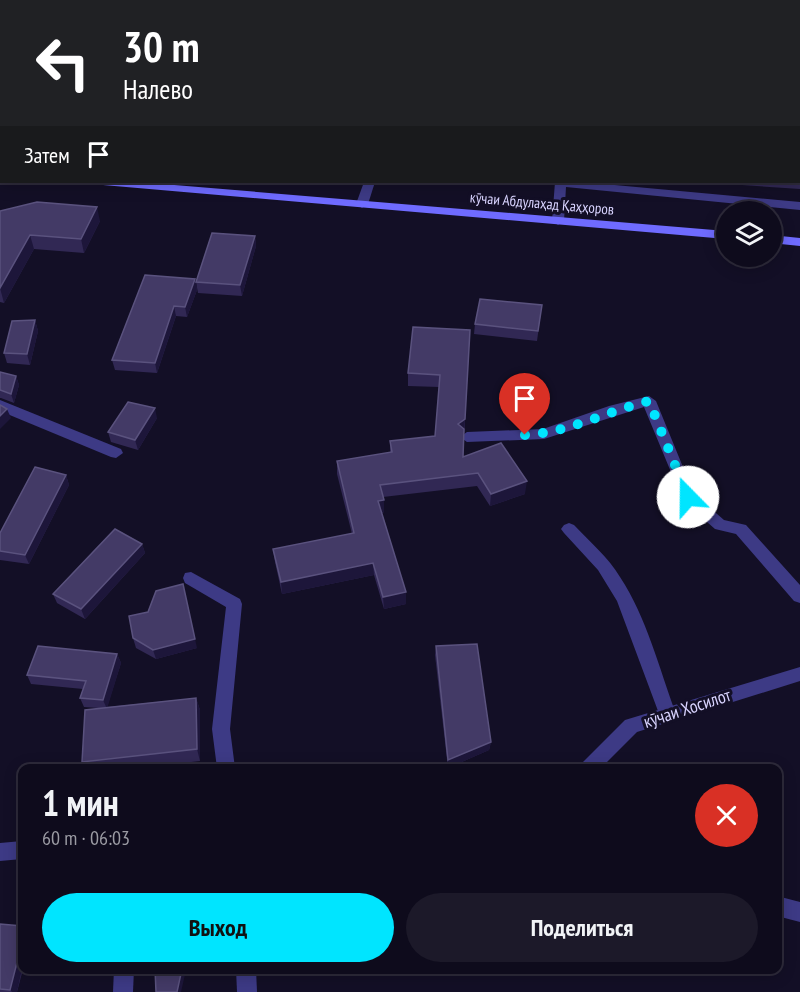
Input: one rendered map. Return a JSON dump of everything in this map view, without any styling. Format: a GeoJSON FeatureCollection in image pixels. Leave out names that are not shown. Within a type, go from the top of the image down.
{"type":"FeatureCollection","features":[{"type":"Feature","properties":{"kind":"main road","name":"кӯчаи Абдулаҳад Қаҳҳоров"},"geometry":{"type":"LineString","coordinates":[[121,183],[716,234]]}},
{"type":"Feature","properties":{"kind":"main road"},"geometry":{"type":"LineString","coordinates":[[782,240],[800,242]]}},
{"type":"Feature","properties":{"kind":"street"},"geometry":{"type":"LineString","coordinates":[[362,204],[369,183]]}},
{"type":"Feature","properties":{"kind":"street"},"geometry":{"type":"LineString","coordinates":[[558,221],[561,183]]}},
{"type":"Feature","properties":{"kind":"street"},"geometry":{"type":"LineString","coordinates":[[571,183],[800,206]]}},
{"type":"Feature","properties":{"kind":"street"},"geometry":{"type":"LineString","coordinates":[[467,437],[544,434],[614,410],[649,401],[688,497],[720,525],[741,529],[800,596]]}},
{"type":"Feature","properties":{"kind":"street"},"geometry":{"type":"LineString","coordinates":[[0,405],[116,453]]}},
{"type":"Feature","properties":{"kind":"street"},"geometry":{"type":"LineString","coordinates":[[568,529],[605,567],[635,621],[651,674],[667,714]]}},
{"type":"Feature","properties":{"kind":"street"},"geometry":{"type":"LineString","coordinates":[[191,578],[234,604],[221,729],[225,764]]}},
{"type":"Feature","properties":{"kind":"street","name":"кӯчаи Хосилот"},"geometry":{"type":"LineString","coordinates":[[593,764],[631,726],[800,674]]}},
{"type":"Feature","properties":{"kind":"street"},"geometry":{"type":"LineString","coordinates":[[0,852],[18,850]]}},
{"type":"Feature","properties":{"kind":"street"},"geometry":{"type":"LineString","coordinates":[[782,907],[800,912]]}},
{"type":"Feature","properties":{"kind":"street"},"geometry":{"type":"LineString","coordinates":[[123,992],[124,974]]}},
{"type":"Feature","properties":{"kind":"street"},"geometry":{"type":"LineString","coordinates":[[246,974],[248,992]]}},
{"type":"Feature","properties":{"kind":"building"},"geometry":{"type":"Polygon","coordinates":[[[37,202],[97,207],[81,239],[30,235],[0,288],[0,211],[37,202]]]}},
{"type":"Feature","properties":{"kind":"building"},"geometry":{"type":"Polygon","coordinates":[[[212,233],[255,236],[240,285],[196,282],[212,233]]]}},
{"type":"Feature","properties":{"kind":"building"},"geometry":{"type":"Polygon","coordinates":[[[145,275],[195,279],[185,307],[174,306],[155,363],[112,360],[145,275]]]}},
{"type":"Feature","properties":{"kind":"building"},"geometry":{"type":"Polygon","coordinates":[[[480,299],[542,305],[538,331],[475,324],[480,299]]]}},
{"type":"Feature","properties":{"kind":"building"},"geometry":{"type":"Polygon","coordinates":[[[35,320],[27,354],[4,353],[12,321],[35,320]]]}},
{"type":"Feature","properties":{"kind":"building"},"geometry":{"type":"Polygon","coordinates":[[[413,327],[470,330],[465,419],[458,424],[464,429],[463,457],[501,443],[527,481],[491,494],[478,473],[380,485],[384,500],[378,501],[406,592],[383,597],[373,563],[281,582],[273,549],[354,533],[337,461],[392,452],[390,441],[435,436],[440,375],[408,373],[413,327]]]}},
{"type":"Feature","properties":{"kind":"building"},"geometry":{"type":"Polygon","coordinates":[[[0,372],[16,376],[11,394],[0,390],[0,372]]]}},
{"type":"Feature","properties":{"kind":"building"},"geometry":{"type":"Polygon","coordinates":[[[128,402],[155,408],[135,440],[108,432],[128,402]]]}},
{"type":"Feature","properties":{"kind":"building"},"geometry":{"type":"Polygon","coordinates":[[[0,405],[7,409],[0,416],[0,405]]]}},
{"type":"Feature","properties":{"kind":"building"},"geometry":{"type":"Polygon","coordinates":[[[35,467],[66,475],[25,555],[0,551],[0,533],[35,467]]]}},
{"type":"Feature","properties":{"kind":"building"},"geometry":{"type":"Polygon","coordinates":[[[115,529],[142,544],[81,609],[53,594],[115,529]]]}},
{"type":"Feature","properties":{"kind":"building"},"geometry":{"type":"Polygon","coordinates":[[[183,584],[195,639],[153,650],[133,638],[129,616],[148,612],[156,591],[183,584]]]}},
{"type":"Feature","properties":{"kind":"building"},"geometry":{"type":"Polygon","coordinates":[[[477,644],[491,742],[448,760],[436,646],[477,644]]]}},
{"type":"Feature","properties":{"kind":"building"},"geometry":{"type":"Polygon","coordinates":[[[38,646],[117,654],[103,700],[80,698],[86,681],[27,675],[38,646]]]}},
{"type":"Feature","properties":{"kind":"building"},"geometry":{"type":"Polygon","coordinates":[[[196,698],[197,749],[82,762],[85,710],[196,698]]]}},
{"type":"Feature","properties":{"kind":"building"},"geometry":{"type":"Polygon","coordinates":[[[0,924],[18,926],[18,959],[10,990],[0,989],[0,924]]]}},
{"type":"Feature","properties":{"kind":"building"},"geometry":{"type":"Polygon","coordinates":[[[155,974],[181,974],[177,992],[156,992],[155,974]]]}},
{"type":"Feature","properties":{"kind":"route"},"geometry":{"type":"LineString","coordinates":[[525,435],[544,434],[614,410],[649,401],[688,497]]}}]}
